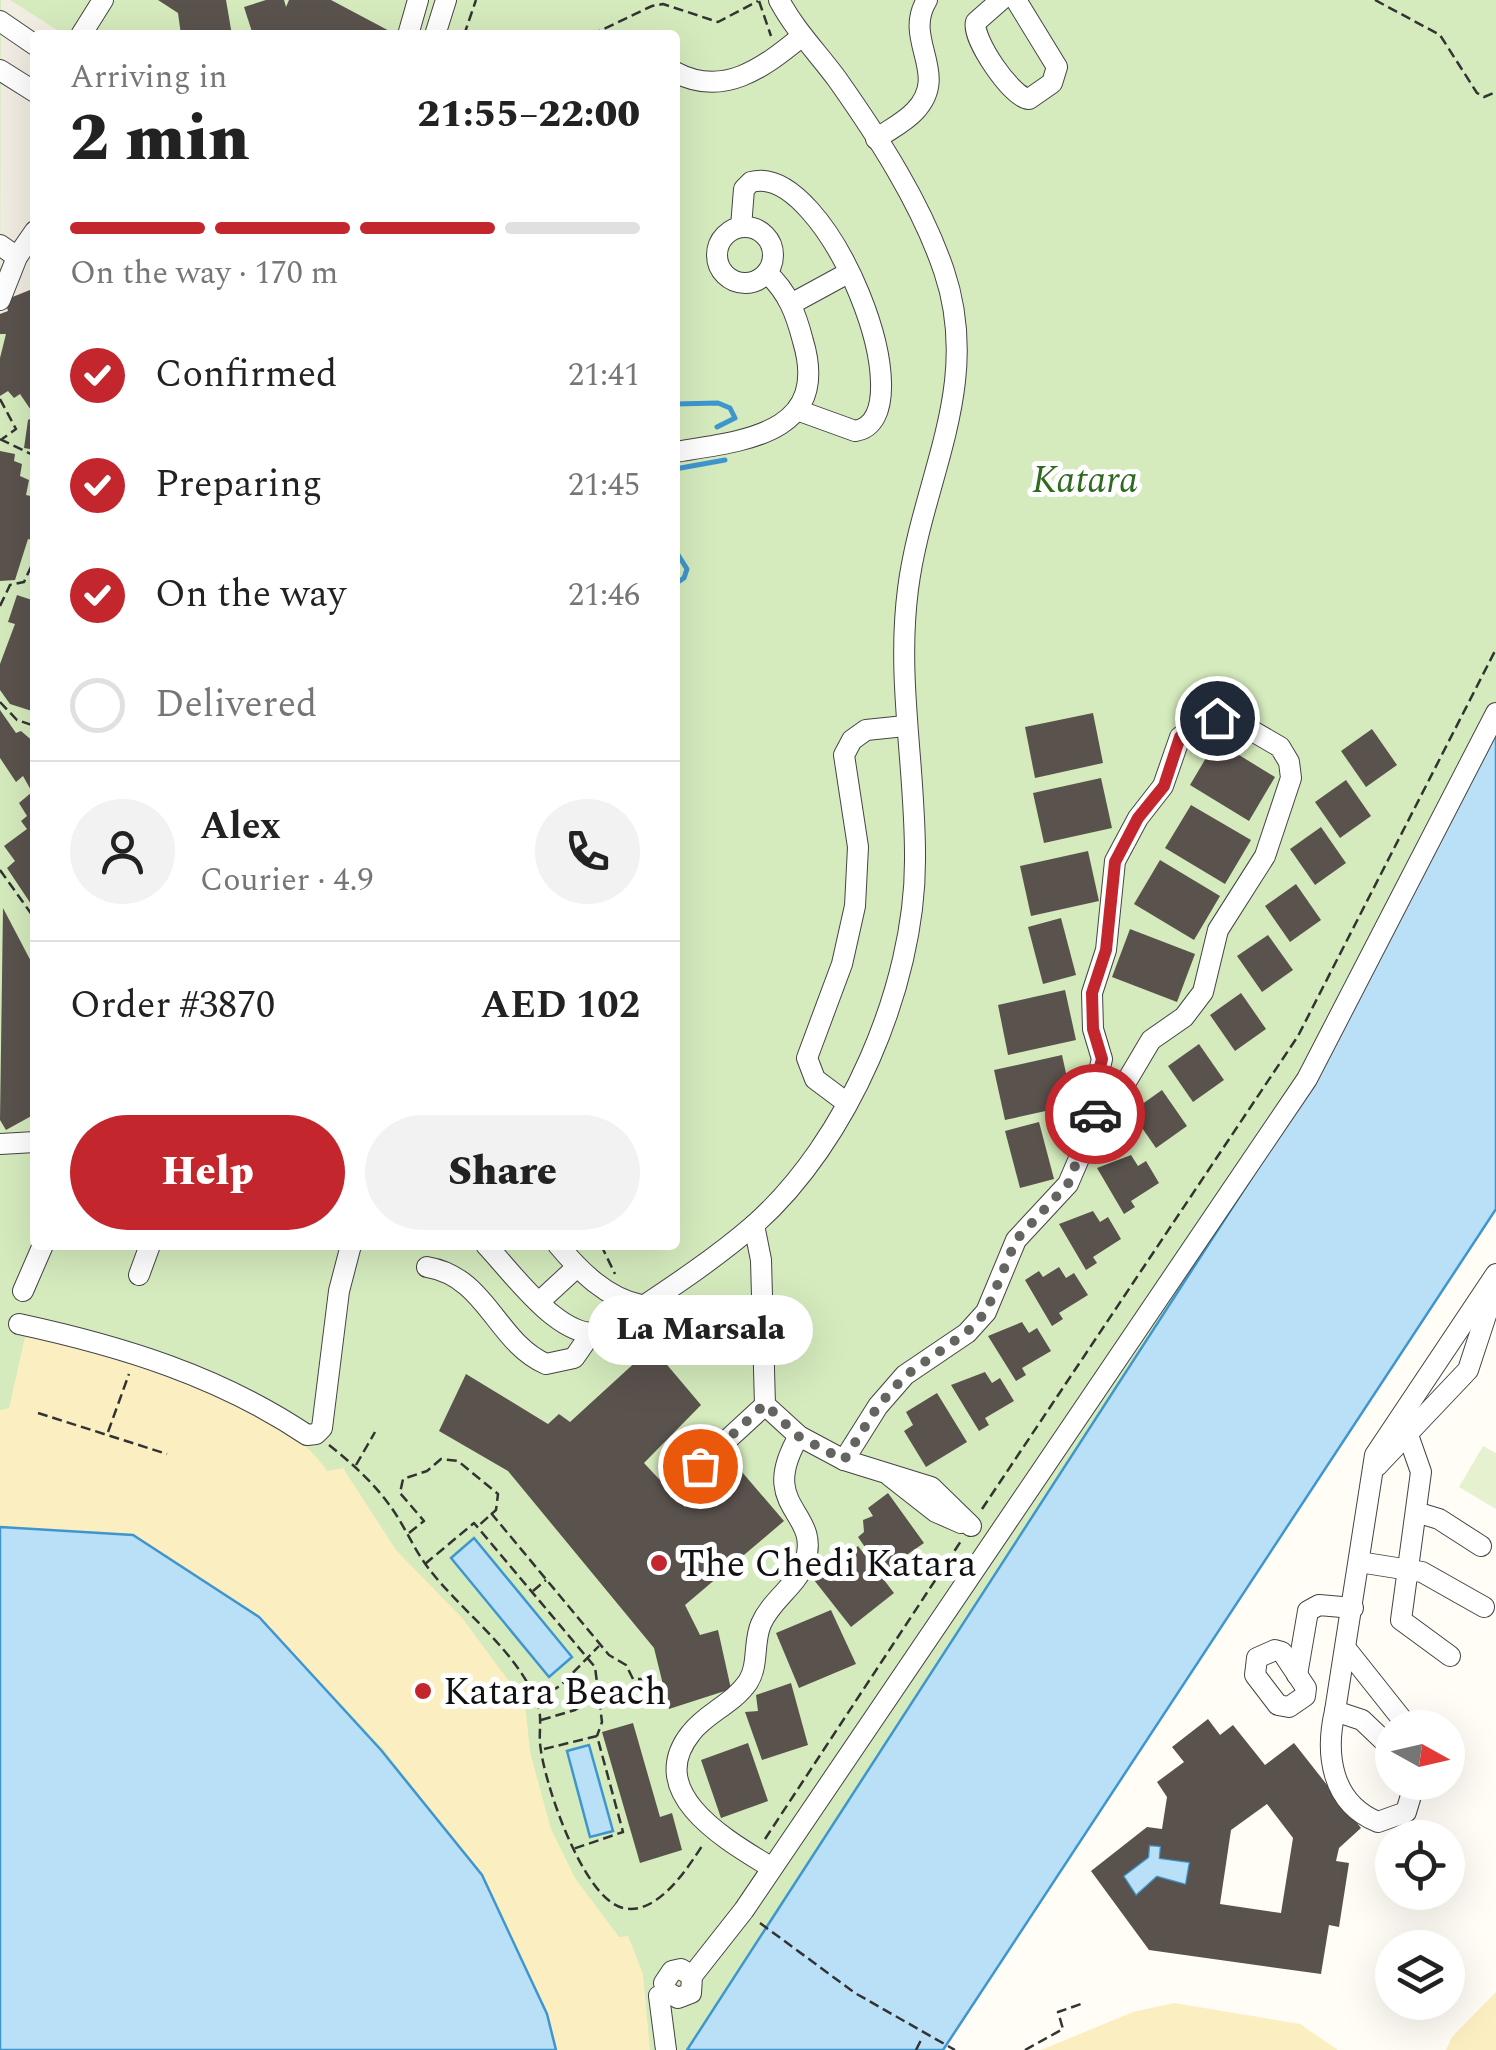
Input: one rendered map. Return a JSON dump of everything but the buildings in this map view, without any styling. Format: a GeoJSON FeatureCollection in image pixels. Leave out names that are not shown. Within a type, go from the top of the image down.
{"type":"FeatureCollection","features":[{"type":"Feature","properties":{"kind":"street"},"geometry":{"type":"LineString","coordinates":[[84,30],[102,0]]}},
{"type":"Feature","properties":{"kind":"street"},"geometry":{"type":"LineString","coordinates":[[409,30],[418,0]]}},
{"type":"Feature","properties":{"kind":"street"},"geometry":{"type":"LineString","coordinates":[[437,30],[446,0]]}},
{"type":"Feature","properties":{"kind":"street"},"geometry":{"type":"LineString","coordinates":[[491,1250],[568,1328],[590,1335],[606,1331],[754,1225],[817,1152],[847,1103],[893,1000],[912,910],[914,832],[903,658],[908,586],[920,526],[950,427],[956,355],[944,270],[876,139],[834,76],[800,37],[780,0]]}},
{"type":"Feature","properties":{"kind":"street"},"geometry":{"type":"LineString","coordinates":[[876,139],[912,115],[930,92],[930,65],[918,39],[921,12],[928,0]]}},
{"type":"Feature","properties":{"kind":"street"},"geometry":{"type":"LineString","coordinates":[[1001,0],[976,22],[973,32],[1013,94],[1025,100],[1052,83],[1057,67],[1016,0]]}},
{"type":"Feature","properties":{"kind":"street"},"geometry":{"type":"LineString","coordinates":[[0,21],[30,42]]}},
{"type":"Feature","properties":{"kind":"street"},"geometry":{"type":"LineString","coordinates":[[680,75],[693,82],[725,84],[780,54],[800,37]]}},
{"type":"Feature","properties":{"kind":"street"},"geometry":{"type":"LineString","coordinates":[[0,70],[30,89]]}},
{"type":"Feature","properties":{"kind":"street"},"geometry":{"type":"LineString","coordinates":[[741,227],[744,189],[757,180],[773,182],[803,201],[818,218],[867,307],[878,350],[878,414],[868,428],[856,431],[796,410]]}},
{"type":"Feature","properties":{"kind":"street"},"geometry":{"type":"LineString","coordinates":[[741,227],[758,230],[770,241],[773,258],[767,273],[740,283],[720,266],[721,241],[741,227]]}},
{"type":"Feature","properties":{"kind":"street"},"geometry":{"type":"LineString","coordinates":[[0,300],[8,251],[30,234]]}},
{"type":"Feature","properties":{"kind":"street"},"geometry":{"type":"LineString","coordinates":[[680,451],[760,437],[796,410],[806,394],[809,373],[791,304],[783,288],[767,273]]}},
{"type":"Feature","properties":{"kind":"street"},"geometry":{"type":"LineString","coordinates":[[791,304],[848,273]]}},
{"type":"Feature","properties":{"kind":"street"},"geometry":{"type":"LineString","coordinates":[[666,2050],[658,1996],[667,1992],[674,1998],[687,1996],[694,1985],[692,1976],[772,1868],[1316,1066],[1496,713]]}},
{"type":"Feature","properties":{"kind":"street"},"geometry":{"type":"LineString","coordinates":[[844,1460],[878,1406],[905,1376],[967,1332],[986,1312],[1016,1240],[1068,1184],[1096,1119],[1116,1099],[1151,1040],[1194,1006],[1208,980],[1218,930],[1265,856],[1291,770],[1280,747],[1237,722],[1207,720],[1180,737],[1164,786],[1138,818],[1115,862],[1106,950],[1092,993],[1093,1029],[1102,1059],[1092,1099],[1096,1119]]}},
{"type":"Feature","properties":{"kind":"street"},"geometry":{"type":"LineString","coordinates":[[847,1103],[816,1078],[807,1058],[842,964],[855,906],[858,847],[844,755],[852,740],[866,730],[905,726]]}},
{"type":"Feature","properties":{"kind":"street"},"geometry":{"type":"LineString","coordinates":[[0,1144],[30,1142]]}},
{"type":"Feature","properties":{"kind":"street"},"geometry":{"type":"LineString","coordinates":[[754,1225],[762,1274],[765,1404],[798,1436],[844,1460],[931,1487],[971,1526],[998,1538]]}},
{"type":"Feature","properties":{"kind":"street"},"geometry":{"type":"LineString","coordinates":[[23,1291],[41,1250]]}},
{"type":"Feature","properties":{"kind":"street"},"geometry":{"type":"LineString","coordinates":[[139,1275],[148,1250]]}},
{"type":"Feature","properties":{"kind":"street"},"geometry":{"type":"LineString","coordinates":[[19,1324],[102,1341],[137,1353],[246,1399],[308,1435],[316,1434],[322,1428],[339,1291],[350,1250]]}},
{"type":"Feature","properties":{"kind":"street"},"geometry":{"type":"LineString","coordinates":[[562,1250],[577,1268],[613,1296],[641,1305]]}},
{"type":"Feature","properties":{"kind":"street"},"geometry":{"type":"LineString","coordinates":[[427,1267],[466,1282],[529,1354],[546,1364],[574,1358],[590,1335]]}},
{"type":"Feature","properties":{"kind":"street"},"geometry":{"type":"LineString","coordinates":[[539,1302],[577,1268]]}},
{"type":"Feature","properties":{"kind":"street"},"geometry":{"type":"LineString","coordinates":[[1410,1800],[1406,1812],[1378,1822],[1351,1806],[1330,1766],[1327,1749],[1347,1650],[1372,1471],[1388,1431],[1496,1274]]}},
{"type":"Feature","properties":{"kind":"street"},"geometry":{"type":"LineString","coordinates":[[1372,1471],[1468,1370],[1496,1285]]}},
{"type":"Feature","properties":{"kind":"street"},"geometry":{"type":"LineString","coordinates":[[1432,1370],[1440,1383],[1454,1389]]}},
{"type":"Feature","properties":{"kind":"street"},"geometry":{"type":"LineString","coordinates":[[714,1452],[765,1404]]}},
{"type":"Feature","properties":{"kind":"street"},"geometry":{"type":"LineString","coordinates":[[772,1868],[713,1831],[685,1796],[678,1763],[691,1732],[748,1682],[760,1625],[804,1566],[805,1532],[781,1482],[783,1466],[798,1436]]}},
{"type":"Feature","properties":{"kind":"street"},"geometry":{"type":"LineString","coordinates":[[1408,1436],[1421,1472],[1401,1620],[1450,1656]]}},
{"type":"Feature","properties":{"kind":"street"},"geometry":{"type":"LineString","coordinates":[[1416,1512],[1439,1519],[1481,1546]]}},
{"type":"Feature","properties":{"kind":"street"},"geometry":{"type":"LineString","coordinates":[[1359,1562],[1407,1568],[1431,1576],[1484,1607]]}},
{"type":"Feature","properties":{"kind":"street"},"geometry":{"type":"LineString","coordinates":[[1297,1675],[1308,1611],[1319,1605],[1353,1608]]}},
{"type":"Feature","properties":{"kind":"street"},"geometry":{"type":"LineString","coordinates":[[1347,1650],[1395,1710]]}},
{"type":"Feature","properties":{"kind":"street"},"geometry":{"type":"LineString","coordinates":[[1335,1711],[1362,1720],[1375,1732]]}},
{"type":"Feature","properties":{"kind":"path"},"geometry":{"type":"LineString","coordinates":[[466,30],[476,0]]}},
{"type":"Feature","properties":{"kind":"path"},"geometry":{"type":"LineString","coordinates":[[602,30],[652,6],[663,4],[718,22],[759,0],[780,54]]}},
{"type":"Feature","properties":{"kind":"path"},"geometry":{"type":"LineString","coordinates":[[1375,0],[1440,35],[1477,94],[1484,97],[1496,92]]}},
{"type":"Feature","properties":{"kind":"path"},"geometry":{"type":"LineString","coordinates":[[0,399],[16,429],[1,439],[30,454]]}},
{"type":"Feature","properties":{"kind":"path"},"geometry":{"type":"LineString","coordinates":[[0,585],[24,582],[30,569]]}},
{"type":"Feature","properties":{"kind":"path"},"geometry":{"type":"LineString","coordinates":[[0,606],[10,585]]}},
{"type":"Feature","properties":{"kind":"path"},"geometry":{"type":"LineString","coordinates":[[753,1856],[1298,1036],[1496,649]]}},
{"type":"Feature","properties":{"kind":"path"},"geometry":{"type":"LineString","coordinates":[[0,702],[17,720],[30,724]]}},
{"type":"Feature","properties":{"kind":"path"},"geometry":{"type":"LineString","coordinates":[[0,870],[30,913]]}},
{"type":"Feature","properties":{"kind":"path"},"geometry":{"type":"LineString","coordinates":[[108,1434],[137,1353]]}},
{"type":"Feature","properties":{"kind":"path"},"geometry":{"type":"LineString","coordinates":[[38,1413],[168,1454]]}},
{"type":"Feature","properties":{"kind":"path"},"geometry":{"type":"LineString","coordinates":[[356,1466],[375,1432]]}},
{"type":"Feature","properties":{"kind":"path"},"geometry":{"type":"LineString","coordinates":[[316,1434],[356,1466],[426,1564],[498,1647],[536,1700],[541,1750],[571,1849],[600,1892],[619,1907],[634,1908],[674,1889],[713,1831]]}},
{"type":"Feature","properties":{"kind":"path"},"geometry":{"type":"LineString","coordinates":[[408,1534],[424,1520],[400,1492],[402,1479],[427,1471],[440,1459],[458,1461],[496,1492],[498,1507],[477,1527]]}},
{"type":"Feature","properties":{"kind":"path"},"geometry":{"type":"LineString","coordinates":[[491,1514],[600,1645],[626,1665],[634,1679],[650,1679]]}},
{"type":"Feature","properties":{"kind":"path"},"geometry":{"type":"LineString","coordinates":[[426,1564],[474,1523],[595,1667],[602,1722],[597,1736],[623,1832],[571,1849]]}},
{"type":"Feature","properties":{"kind":"path"},"geometry":{"type":"LineString","coordinates":[[532,1592],[546,1580]]}},
{"type":"Feature","properties":{"kind":"path"},"geometry":{"type":"LineString","coordinates":[[536,1700],[560,1686],[600,1645]]}},
{"type":"Feature","properties":{"kind":"path"},"geometry":{"type":"LineString","coordinates":[[540,1720],[575,1710],[598,1695]]}},
{"type":"Feature","properties":{"kind":"path"},"geometry":{"type":"LineString","coordinates":[[541,1750],[597,1736]]}},
{"type":"Feature","properties":{"kind":"path"},"geometry":{"type":"LineString","coordinates":[[761,1924],[855,1992],[955,2050]]}},
{"type":"Feature","properties":{"kind":"path"},"geometry":{"type":"LineString","coordinates":[[1025,2050],[1063,2029],[1058,2012],[1081,2004]]}},
{"type":"Feature","properties":{"kind":"path"},"geometry":{"type":"LineString","coordinates":[[916,2050],[922,2038]]}},
{"type":"Feature","properties":{"kind":"green space","name":"Katara"},"geometry":{"type":"Polygon","coordinates":[[[0,0],[1496,0],[1496,729],[1291,1117],[687,2050],[556,2050],[547,2014],[482,1875],[133,1535],[0,1527],[0,0]]]}},
{"type":"Feature","properties":{"kind":"green space"},"geometry":{"type":"Polygon","coordinates":[[[1483,1446],[1496,1453],[1496,1509],[1459,1487],[1483,1446]]]}},
{"type":"Feature","properties":{"kind":"sand","name":"Katara Beach"},"geometry":{"type":"Polygon","coordinates":[[[25,1337],[100,1352],[189,1381],[272,1422],[304,1445],[327,1471],[343,1468],[396,1550],[463,1619],[525,1703],[530,1752],[551,1829],[575,1878],[619,1937],[628,1936],[643,1974],[650,2050],[556,2050],[547,2014],[482,1875],[383,1749],[259,1617],[133,1535],[0,1527],[0,1410],[9,1408],[25,1337]]]}},
{"type":"Feature","properties":{"kind":"sand"},"geometry":{"type":"Polygon","coordinates":[[[1496,1992],[1496,2050],[1446,2050],[1452,2037],[1496,1992]]]}},
{"type":"Feature","properties":{"kind":"sand"},"geometry":{"type":"Polygon","coordinates":[[[1174,2003],[1300,2024],[1338,2050],[1041,2050],[1133,2012],[1174,2003]]]}},
{"type":"Feature","properties":{"kind":"shaded area"},"geometry":{"type":"Polygon","coordinates":[[[1,0],[10,0],[57,30],[30,30],[30,290],[6,300],[8,311],[0,314],[1,0]]]}},
{"type":"Feature","properties":{"kind":"water"},"geometry":{"type":"Polygon","coordinates":[[[1496,729],[1496,1209],[943,2050],[687,2050],[1291,1117],[1496,729]]]}},
{"type":"Feature","properties":{"kind":"water"},"geometry":{"type":"Polygon","coordinates":[[[0,1527],[133,1535],[259,1617],[381,1750],[482,1875],[547,2014],[556,2050],[0,2050],[0,1527]]]}},
{"type":"Feature","properties":{"kind":"water"},"geometry":{"type":"Polygon","coordinates":[[[474,1538],[572,1657],[549,1677],[451,1558],[474,1538]]]}},
{"type":"Feature","properties":{"kind":"water"},"geometry":{"type":"Polygon","coordinates":[[[589,1745],[613,1831],[590,1837],[567,1751],[589,1745]]]}},
{"type":"Feature","properties":{"kind":"water"},"geometry":{"type":"Polygon","coordinates":[[[1149,1845],[1161,1846],[1160,1858],[1190,1862],[1186,1885],[1157,1877],[1136,1896],[1123,1876],[1148,1857],[1149,1845]]]}},
{"type":"Feature","properties":{"kind":"waterway"},"geometry":{"type":"LineString","coordinates":[[680,404],[718,403],[730,408],[735,418],[717,427]]}},
{"type":"Feature","properties":{"kind":"waterway"},"geometry":{"type":"LineString","coordinates":[[680,468],[725,460]]}},
{"type":"Feature","properties":{"kind":"waterway"},"geometry":{"type":"LineString","coordinates":[[680,558],[687,569],[680,581]]}},
{"type":"Feature","properties":{"kind":"way so far"},"geometry":{"type":"LineString","coordinates":[[700,1466],[713,1466],[714,1452],[765,1404],[798,1436],[844,1460],[878,1406],[905,1376],[967,1332],[986,1312],[1016,1240],[1068,1184],[1094,1126],[1095,1114]]}},
{"type":"Feature","properties":{"kind":"place","name":"La Marsala"},"geometry":{"type":"Point","coordinates":[700,1466]}},
{"type":"Feature","properties":{"kind":"place","name":"The Chedi Katara"},"geometry":{"type":"Point","coordinates":[659,1563]}},
{"type":"Feature","properties":{"kind":"place","name":"Katara Beach"},"geometry":{"type":"Point","coordinates":[423,1691]}},
{"type":"Feature","properties":{"kind":"route"},"geometry":{"type":"LineString","coordinates":[[1095,1114],[1092,1099],[1102,1059],[1093,1029],[1092,993],[1106,950],[1115,862],[1138,818],[1164,786],[1180,737],[1198,723],[1217,718]]}}]}
